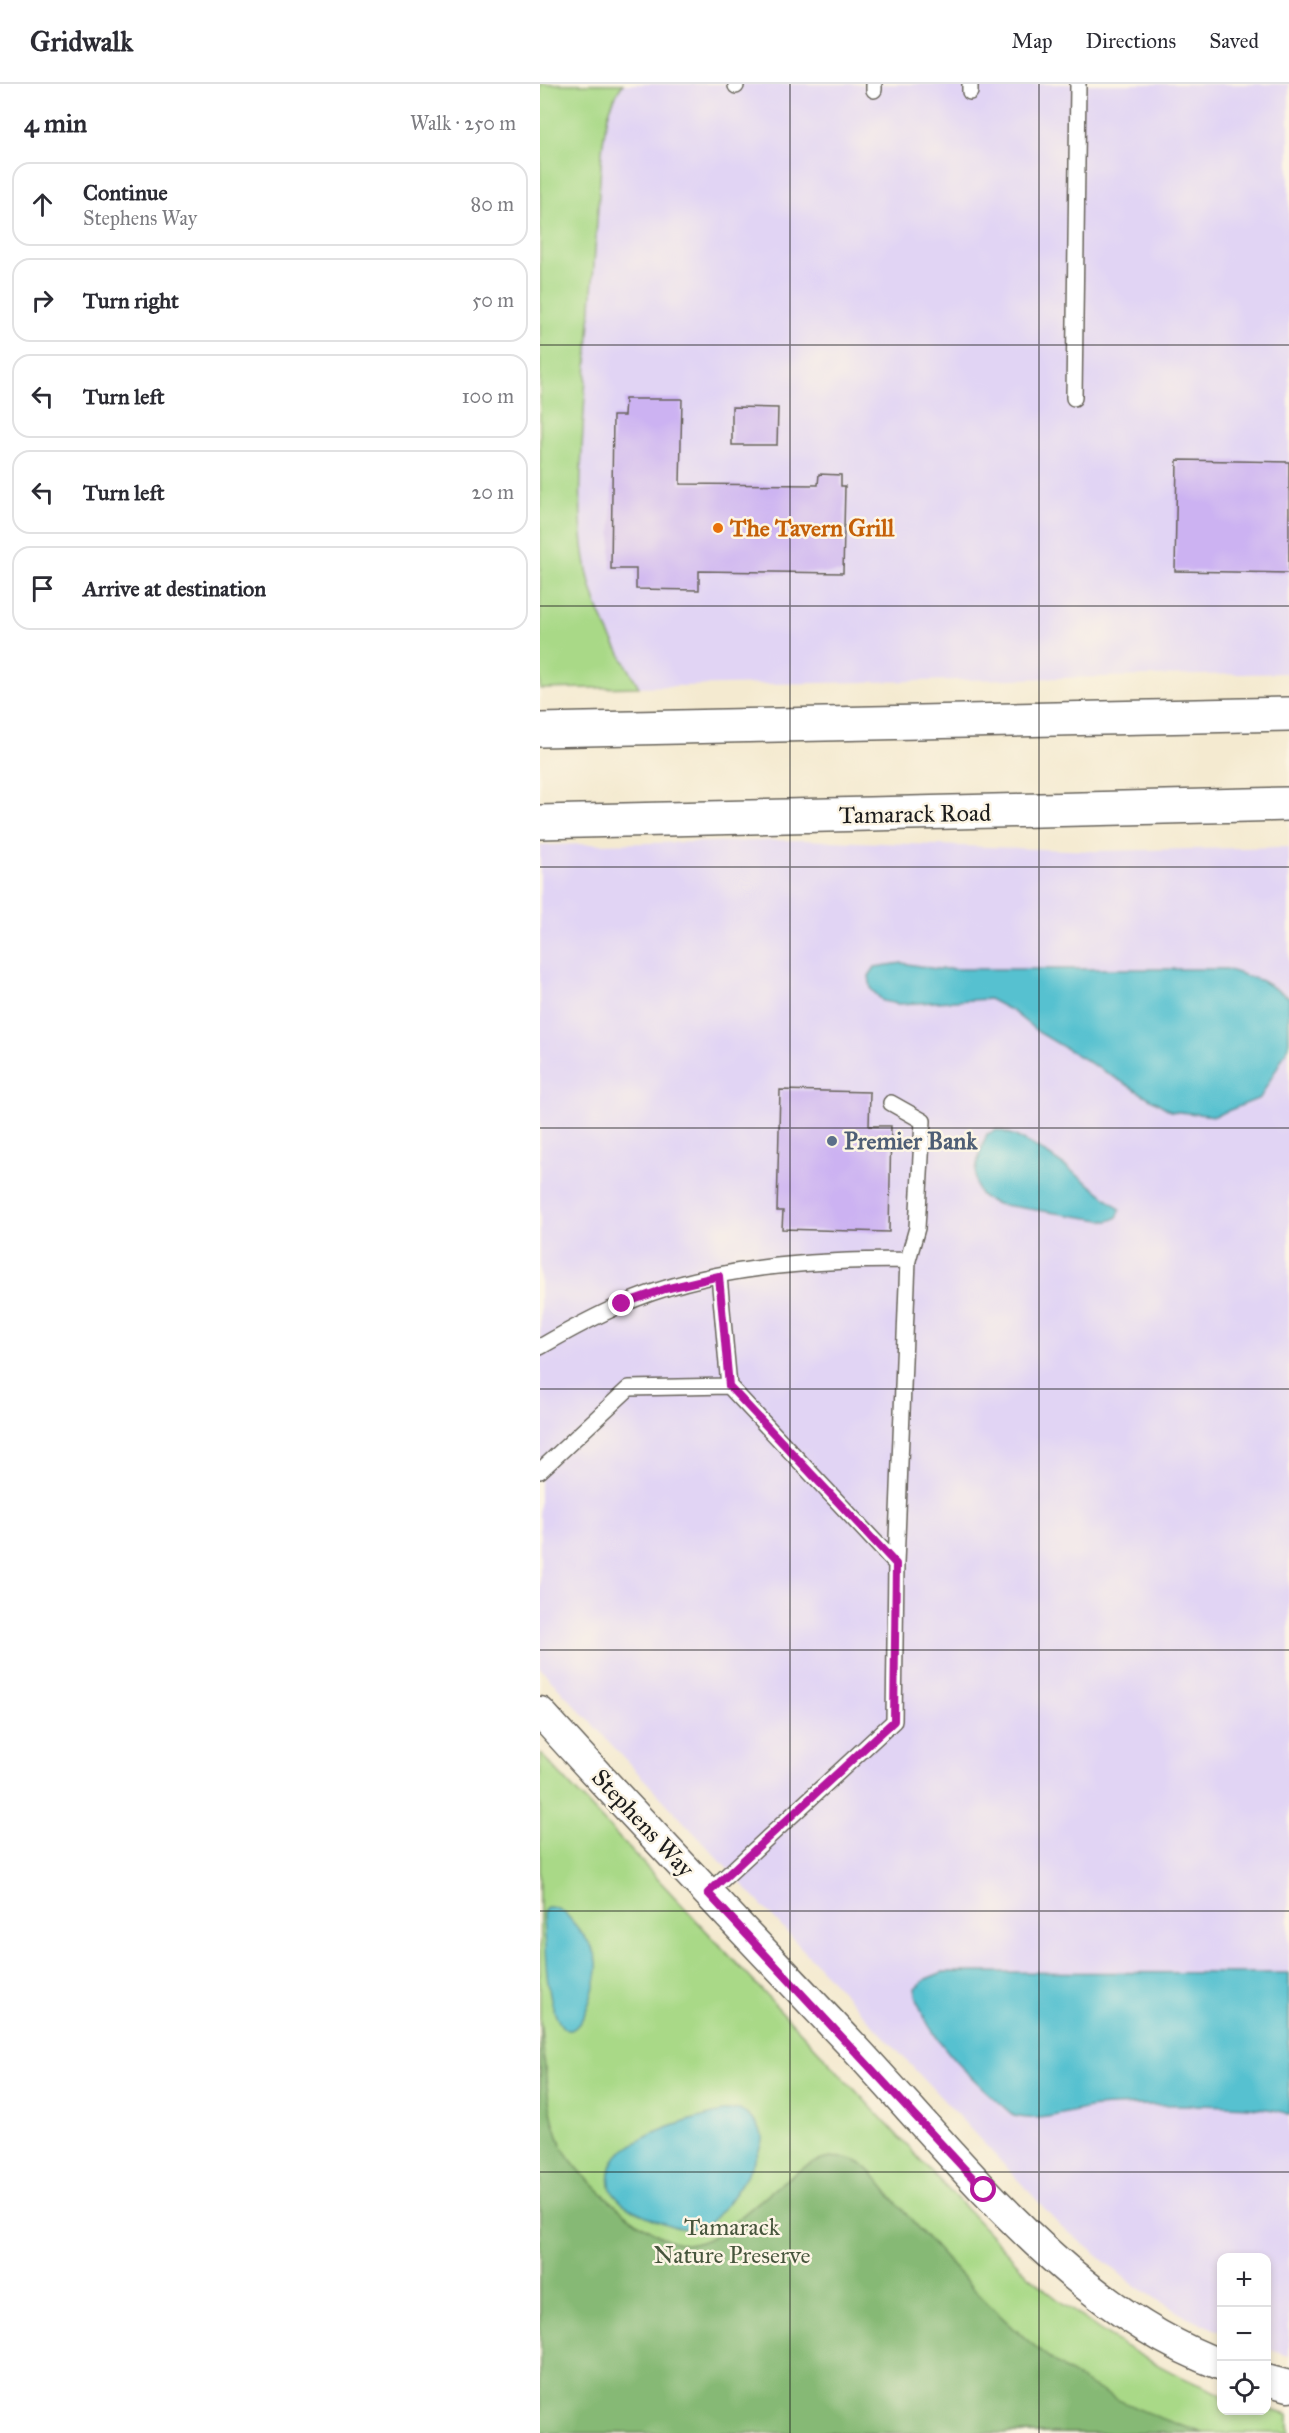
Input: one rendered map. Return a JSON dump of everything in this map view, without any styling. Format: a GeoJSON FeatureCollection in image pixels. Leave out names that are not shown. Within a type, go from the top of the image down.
{"type":"FeatureCollection","features":[{"type":"Feature","properties":{"kind":"street"},"geometry":{"type":"LineString","coordinates":[[540,730],[1289,714]]}},
{"type":"Feature","properties":{"kind":"street","name":"Tamarack Road"},"geometry":{"type":"LineString","coordinates":[[540,822],[1289,804]]}},
{"type":"Feature","properties":{"kind":"street","name":"Stephens Way"},"geometry":{"type":"LineString","coordinates":[[540,1712],[984,2190],[1074,2278],[1107,2304],[1155,2332],[1217,2363]]}},
{"type":"Feature","properties":{"kind":"street"},"geometry":{"type":"LineString","coordinates":[[1271,2381],[1289,2386]]}},
{"type":"Feature","properties":{"kind":"lane"},"geometry":{"type":"LineString","coordinates":[[1074,398],[1078,84]]}},
{"type":"Feature","properties":{"kind":"lane"},"geometry":{"type":"LineString","coordinates":[[708,1893],[894,1721],[896,1564],[908,1260],[917,1228],[923,1121],[891,1102]]}},
{"type":"Feature","properties":{"kind":"lane"},"geometry":{"type":"LineString","coordinates":[[540,1347],[622,1304],[665,1289],[719,1276],[789,1265],[855,1260],[908,1260]]}},
{"type":"Feature","properties":{"kind":"lane"},"geometry":{"type":"LineString","coordinates":[[719,1276],[729,1386],[896,1564]]}},
{"type":"Feature","properties":{"kind":"lane"},"geometry":{"type":"LineString","coordinates":[[540,1471],[629,1388],[729,1386]]}},
{"type":"Feature","properties":{"kind":"shaded area"},"geometry":{"type":"Polygon","coordinates":[[[540,84],[1289,84],[1289,673],[540,689],[540,84]]]}},
{"type":"Feature","properties":{"kind":"shaded area"},"geometry":{"type":"Polygon","coordinates":[[[803,840],[1094,851],[1289,847],[1289,2356],[1271,2350],[1271,2253],[1217,2253],[1217,2330],[1181,2314],[1131,2283],[1061,2226],[540,1668],[540,845],[803,840]]]}},
{"type":"Feature","properties":{"kind":"green space"},"geometry":{"type":"Polygon","coordinates":[[[540,84],[623,84],[611,108],[602,151],[580,496],[583,547],[594,597],[614,643],[639,687],[540,689],[540,84]]]}},
{"type":"Feature","properties":{"kind":"green space","name":"Tamarack Nature Preserve"},"geometry":{"type":"Polygon","coordinates":[[[540,1753],[1028,2275],[1096,2328],[1120,2343],[1169,2371],[1217,2392],[1217,2415],[1271,2415],[1271,2410],[1289,2415],[1289,2433],[540,2433],[540,1753]]]}},
{"type":"Feature","properties":{"kind":"green space"},"geometry":{"type":"Polygon","coordinates":[[[540,2021],[549,2101],[562,2146],[583,2175],[600,2192],[640,2224],[678,2243],[693,2244],[713,2236],[734,2222],[776,2187],[819,2161],[841,2158],[863,2165],[977,2293],[1039,2350],[1073,2375],[1108,2395],[1165,2420],[1204,2433],[540,2433],[540,2021]]]}},
{"type":"Feature","properties":{"kind":"water"},"geometry":{"type":"Polygon","coordinates":[[[902,963],[936,969],[1226,969],[1262,981],[1289,997],[1289,1046],[1260,1098],[1215,1116],[1171,1111],[1038,1032],[1012,1011],[989,999],[898,1004],[883,1001],[871,989],[869,976],[875,967],[902,963]]]}},
{"type":"Feature","properties":{"kind":"water"},"geometry":{"type":"Polygon","coordinates":[[[997,1130],[1026,1141],[1060,1163],[1120,1209],[1118,1216],[1108,1221],[997,1204],[983,1197],[976,1185],[978,1162],[987,1134],[997,1130]]]}},
{"type":"Feature","properties":{"kind":"water"},"geometry":{"type":"Polygon","coordinates":[[[547,1907],[561,1910],[567,1916],[586,1938],[596,1956],[597,1970],[591,1997],[586,2012],[572,2029],[565,2029],[557,2018],[550,1997],[543,1919],[543,1913],[547,1907]]]}},
{"type":"Feature","properties":{"kind":"water"},"geometry":{"type":"Polygon","coordinates":[[[943,1972],[1289,1973],[1289,2115],[1277,2111],[1228,2106],[1136,2105],[1096,2107],[1035,2118],[1014,2116],[969,2075],[928,2025],[915,1989],[926,1979],[943,1972]]]}},
{"type":"Feature","properties":{"kind":"water"},"geometry":{"type":"Polygon","coordinates":[[[740,2109],[759,2127],[762,2136],[761,2144],[740,2185],[720,2212],[704,2226],[685,2229],[667,2224],[633,2210],[612,2191],[611,2167],[617,2157],[630,2147],[648,2136],[681,2123],[740,2109]]]}},
{"type":"Feature","properties":{"kind":"building"},"geometry":{"type":"Polygon","coordinates":[[[625,399],[682,399],[680,484],[818,485],[819,474],[841,475],[841,486],[845,486],[843,573],[699,571],[699,590],[636,589],[636,569],[611,569],[613,416],[624,416],[625,399]]]}},
{"type":"Feature","properties":{"kind":"building"},"geometry":{"type":"Polygon","coordinates":[[[732,407],[778,408],[777,445],[732,445],[732,407]]]}},
{"type":"Feature","properties":{"kind":"building"},"geometry":{"type":"Polygon","coordinates":[[[1177,460],[1289,462],[1289,573],[1175,571],[1177,460]]]}},
{"type":"Feature","properties":{"kind":"building"},"geometry":{"type":"Polygon","coordinates":[[[780,1090],[870,1092],[869,1126],[891,1126],[889,1232],[782,1229],[783,1211],[777,1211],[780,1090]]]}},
{"type":"Feature","properties":{"kind":"place","name":"The Tavern Grill"},"geometry":{"type":"Point","coordinates":[718,528]}},
{"type":"Feature","properties":{"kind":"place","name":"Premier Bank"},"geometry":{"type":"Point","coordinates":[832,1141]}},
{"type":"Feature","properties":{"kind":"route"},"geometry":{"type":"LineString","coordinates":[[622,1304],[665,1289],[719,1276],[729,1386],[896,1564],[894,1721],[708,1893],[984,2190]]}}]}
